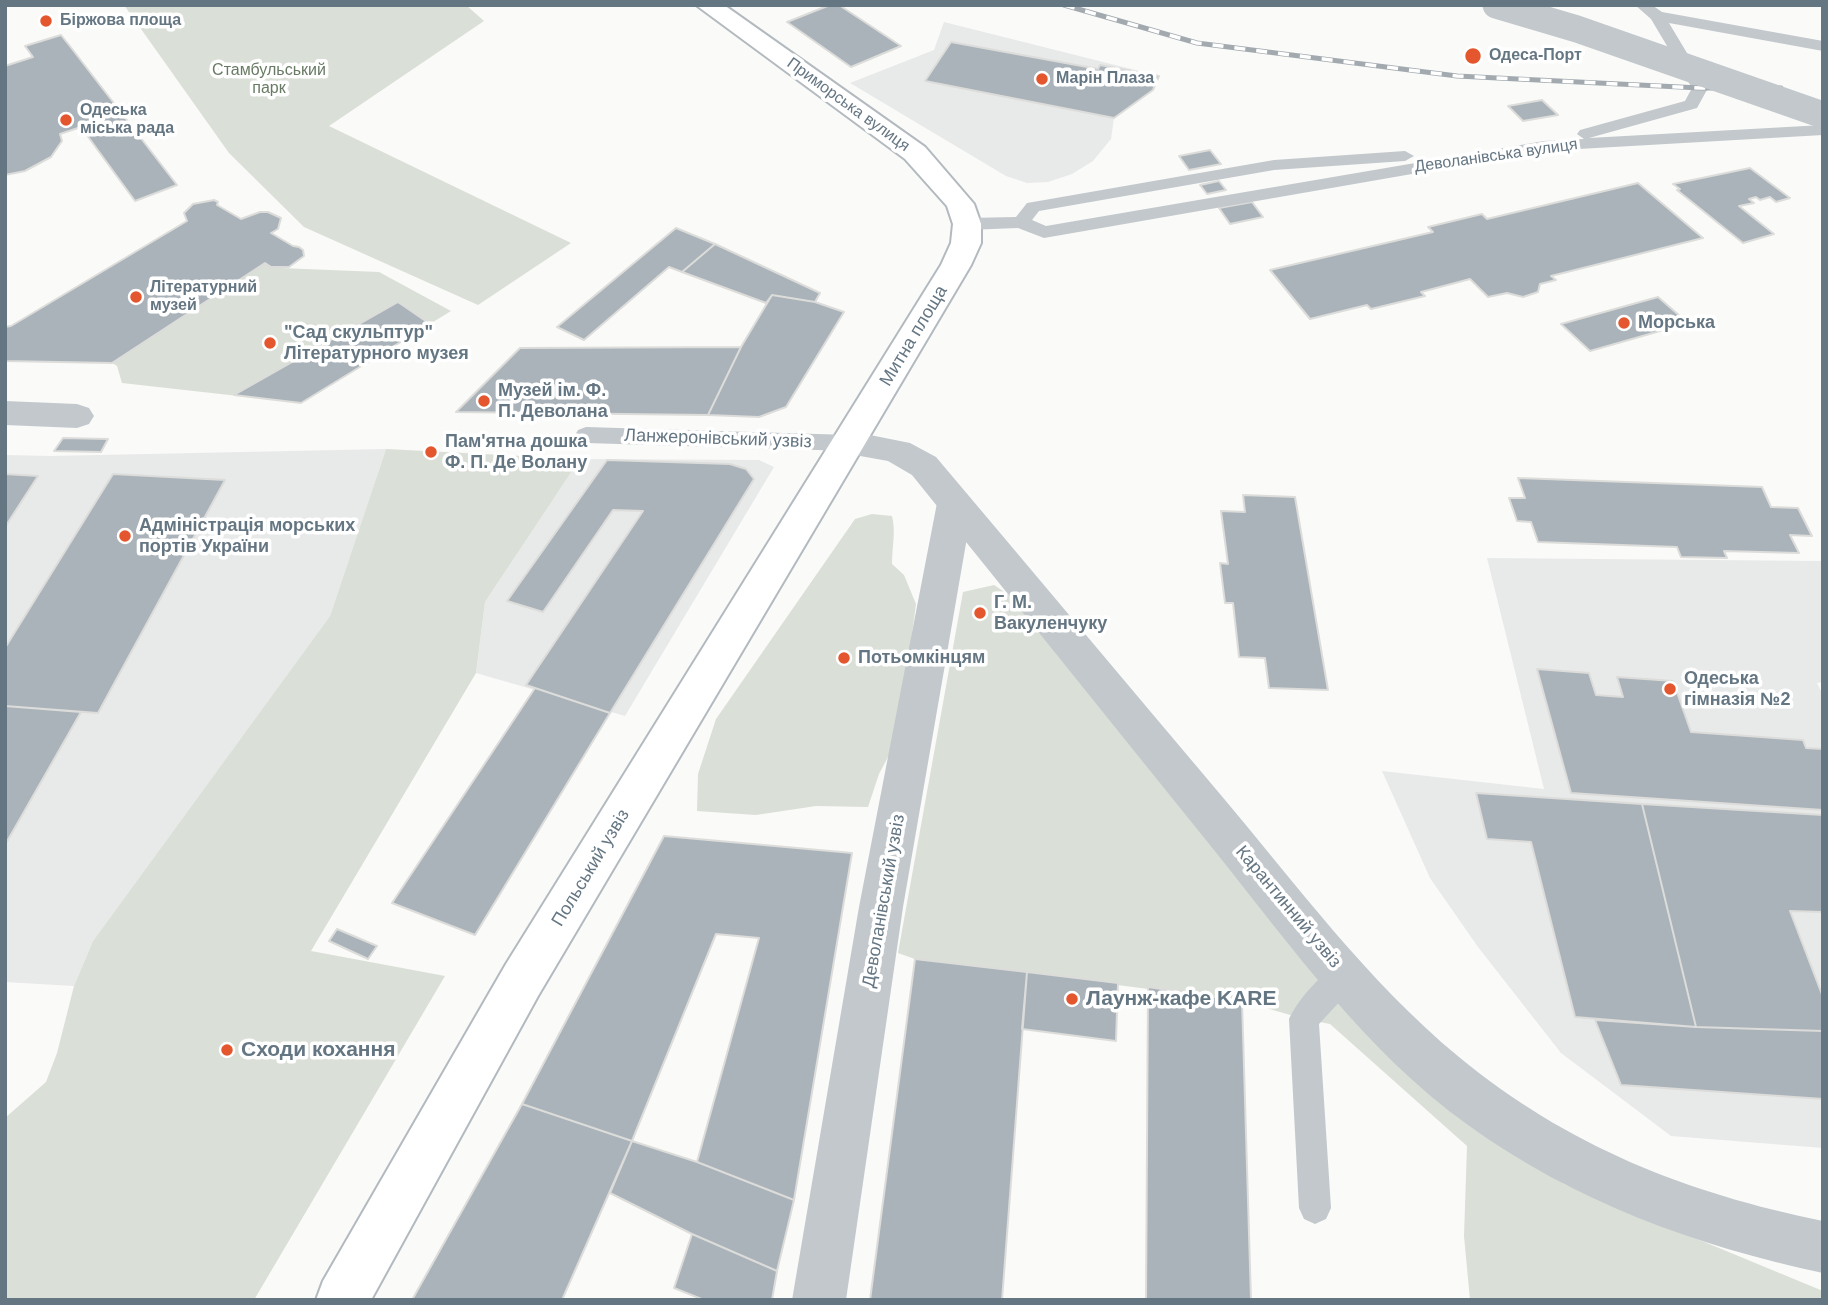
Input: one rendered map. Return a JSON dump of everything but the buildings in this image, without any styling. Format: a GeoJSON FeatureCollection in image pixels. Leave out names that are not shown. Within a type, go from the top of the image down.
{"type":"FeatureCollection","features":[{"type":"Feature","properties":{"kind":"main road","name":"Приморська вулиця"},"geometry":{"type":"LineString","coordinates":[[708,5],[915,153],[961,204],[967,224]]}},
{"type":"Feature","properties":{"kind":"main road","name":"Митна площа"},"geometry":{"type":"LineString","coordinates":[[850,443],[956,265],[966,243],[967,224]]}},
{"type":"Feature","properties":{"kind":"main road","name":"Польський узвіз"},"geometry":{"type":"LineString","coordinates":[[342,1300],[522,980],[850,443]]}},
{"type":"Feature","properties":{"kind":"street"},"geometry":{"type":"LineString","coordinates":[[1496,5],[1577,29],[1823,115]]}},
{"type":"Feature","properties":{"kind":"street"},"geometry":{"type":"LineString","coordinates":[[5,413],[77,416]]}},
{"type":"Feature","properties":{"kind":"street","name":"Карантинний узвіз"},"geometry":{"type":"LineString","coordinates":[[850,443],[883,447],[913,457],[924,466],[1344,976],[1392,1027],[1443,1075],[1493,1114],[1544,1147],[1672,1206],[1738,1228],[1823,1247]]}},
{"type":"Feature","properties":{"kind":"street","name":"Деволанівський узвіз"},"geometry":{"type":"LineString","coordinates":[[820,1300],[881,907],[955,503]]}},
{"type":"Feature","properties":{"kind":"lane"},"geometry":{"type":"LineString","coordinates":[[967,224],[1021,222],[1033,207],[1274,165],[1544,146],[1691,104],[1700,88],[1657,16],[1642,5]]}},
{"type":"Feature","properties":{"kind":"lane"},"geometry":{"type":"LineString","coordinates":[[1657,16],[1823,46]]}},
{"type":"Feature","properties":{"kind":"lane","name":"Деволанівська вулиця"},"geometry":{"type":"LineString","coordinates":[[1021,222],[1044,232],[1544,146],[1823,130]]}},
{"type":"Feature","properties":{"kind":"lane","name":"Ланжеронівський узвіз"},"geometry":{"type":"LineString","coordinates":[[586,435],[850,443]]}},
{"type":"Feature","properties":{"kind":"lane"},"geometry":{"type":"LineString","coordinates":[[1315,1208],[1304,1019],[1344,976]]}},
{"type":"Feature","properties":{"kind":"shaded area"},"geometry":{"type":"Polygon","coordinates":[[[944,22],[1159,76],[1153,90],[1114,118],[1111,139],[1093,161],[1072,174],[1048,182],[1027,183],[1006,176],[850,83],[934,50],[944,22]]]}},
{"type":"Feature","properties":{"kind":"shaded area"},"geometry":{"type":"Polygon","coordinates":[[[386,449],[330,616],[93,941],[74,986],[5,982],[5,455],[386,449]]]}},
{"type":"Feature","properties":{"kind":"shaded area"},"geometry":{"type":"Polygon","coordinates":[[[580,459],[759,460],[774,467],[625,716],[476,673],[485,602],[580,459]]]}},
{"type":"Feature","properties":{"kind":"shaded area"},"geometry":{"type":"Polygon","coordinates":[[[1487,558],[1823,561],[1823,682],[1817,683],[1823,695],[1823,1148],[1671,1136],[1561,1053],[1478,947],[1430,878],[1382,771],[1544,789],[1487,558]]]}},
{"type":"Feature","properties":{"kind":"green space","name":"Стамбульський парк"},"geometry":{"type":"Polygon","coordinates":[[[124,5],[466,5],[484,21],[329,126],[571,243],[478,305],[304,227],[229,153],[124,5]]]}},
{"type":"Feature","properties":{"kind":"green space","name":"\"Сад скульптур\" Літературного музея"},"geometry":{"type":"Polygon","coordinates":[[[265,263],[280,268],[379,272],[451,311],[301,403],[122,383],[117,366],[112,363],[265,263]]]}},
{"type":"Feature","properties":{"kind":"green space"},"geometry":{"type":"Polygon","coordinates":[[[386,449],[580,459],[485,602],[476,673],[311,951],[445,976],[254,1300],[5,1300],[5,1118],[46,1082],[57,1053],[74,986],[93,941],[330,616],[386,449]]]}},
{"type":"Feature","properties":{"kind":"green space"},"geometry":{"type":"Polygon","coordinates":[[[872,514],[892,516],[892,564],[904,575],[916,604],[898,738],[879,774],[868,807],[816,806],[756,815],[697,811],[698,774],[716,719],[855,519],[872,514]]]}},
{"type":"Feature","properties":{"kind":"green space"},"geometry":{"type":"Polygon","coordinates":[[[994,585],[1018,601],[1352,996],[1564,1184],[1823,1291],[1823,1300],[1470,1300],[1464,1236],[1467,1146],[1330,1024],[1242,1001],[915,959],[898,953],[963,592],[994,585]]]}},
{"type":"Feature","properties":{"kind":"railway"},"geometry":{"type":"LineString","coordinates":[[1064,5],[1197,43],[1457,76],[1700,88],[1781,88]]}},
{"type":"Feature","properties":{"kind":"place","name":"Біржова площа"},"geometry":{"type":"Point","coordinates":[46,21]}},
{"type":"Feature","properties":{"kind":"place","name":"Одеса-Порт"},"geometry":{"type":"Point","coordinates":[1473,56]}},
{"type":"Feature","properties":{"kind":"place","name":"Марін Плаза"},"geometry":{"type":"Point","coordinates":[1042,79]}},
{"type":"Feature","properties":{"kind":"place","name":"Одеська міська рада"},"geometry":{"type":"Point","coordinates":[66,120]}},
{"type":"Feature","properties":{"kind":"place","name":"Літературний музей"},"geometry":{"type":"Point","coordinates":[136,297]}},
{"type":"Feature","properties":{"kind":"place","name":"Морська"},"geometry":{"type":"Point","coordinates":[1624,323]}},
{"type":"Feature","properties":{"kind":"place","name":"\"Сад скульптур\" Літературного музея"},"geometry":{"type":"Point","coordinates":[270,343]}},
{"type":"Feature","properties":{"kind":"place","name":"Музей ім. Ф. П. Деволана"},"geometry":{"type":"Point","coordinates":[484,401]}},
{"type":"Feature","properties":{"kind":"place","name":"Пам'ятна дошка Ф. П. Де Волану"},"geometry":{"type":"Point","coordinates":[431,452]}},
{"type":"Feature","properties":{"kind":"place","name":"Адміністрація морських портів України"},"geometry":{"type":"Point","coordinates":[125,536]}},
{"type":"Feature","properties":{"kind":"place","name":"Г. М. Вакуленчуку"},"geometry":{"type":"Point","coordinates":[980,613]}},
{"type":"Feature","properties":{"kind":"place","name":"Потьомкінцям"},"geometry":{"type":"Point","coordinates":[844,658]}},
{"type":"Feature","properties":{"kind":"place","name":"Одеська гімназія №2"},"geometry":{"type":"Point","coordinates":[1670,689]}},
{"type":"Feature","properties":{"kind":"place","name":"Лаунж-кафе KARE"},"geometry":{"type":"Point","coordinates":[1072,999]}},
{"type":"Feature","properties":{"kind":"place","name":"Сходи кохання"},"geometry":{"type":"Point","coordinates":[227,1050]}}]}
